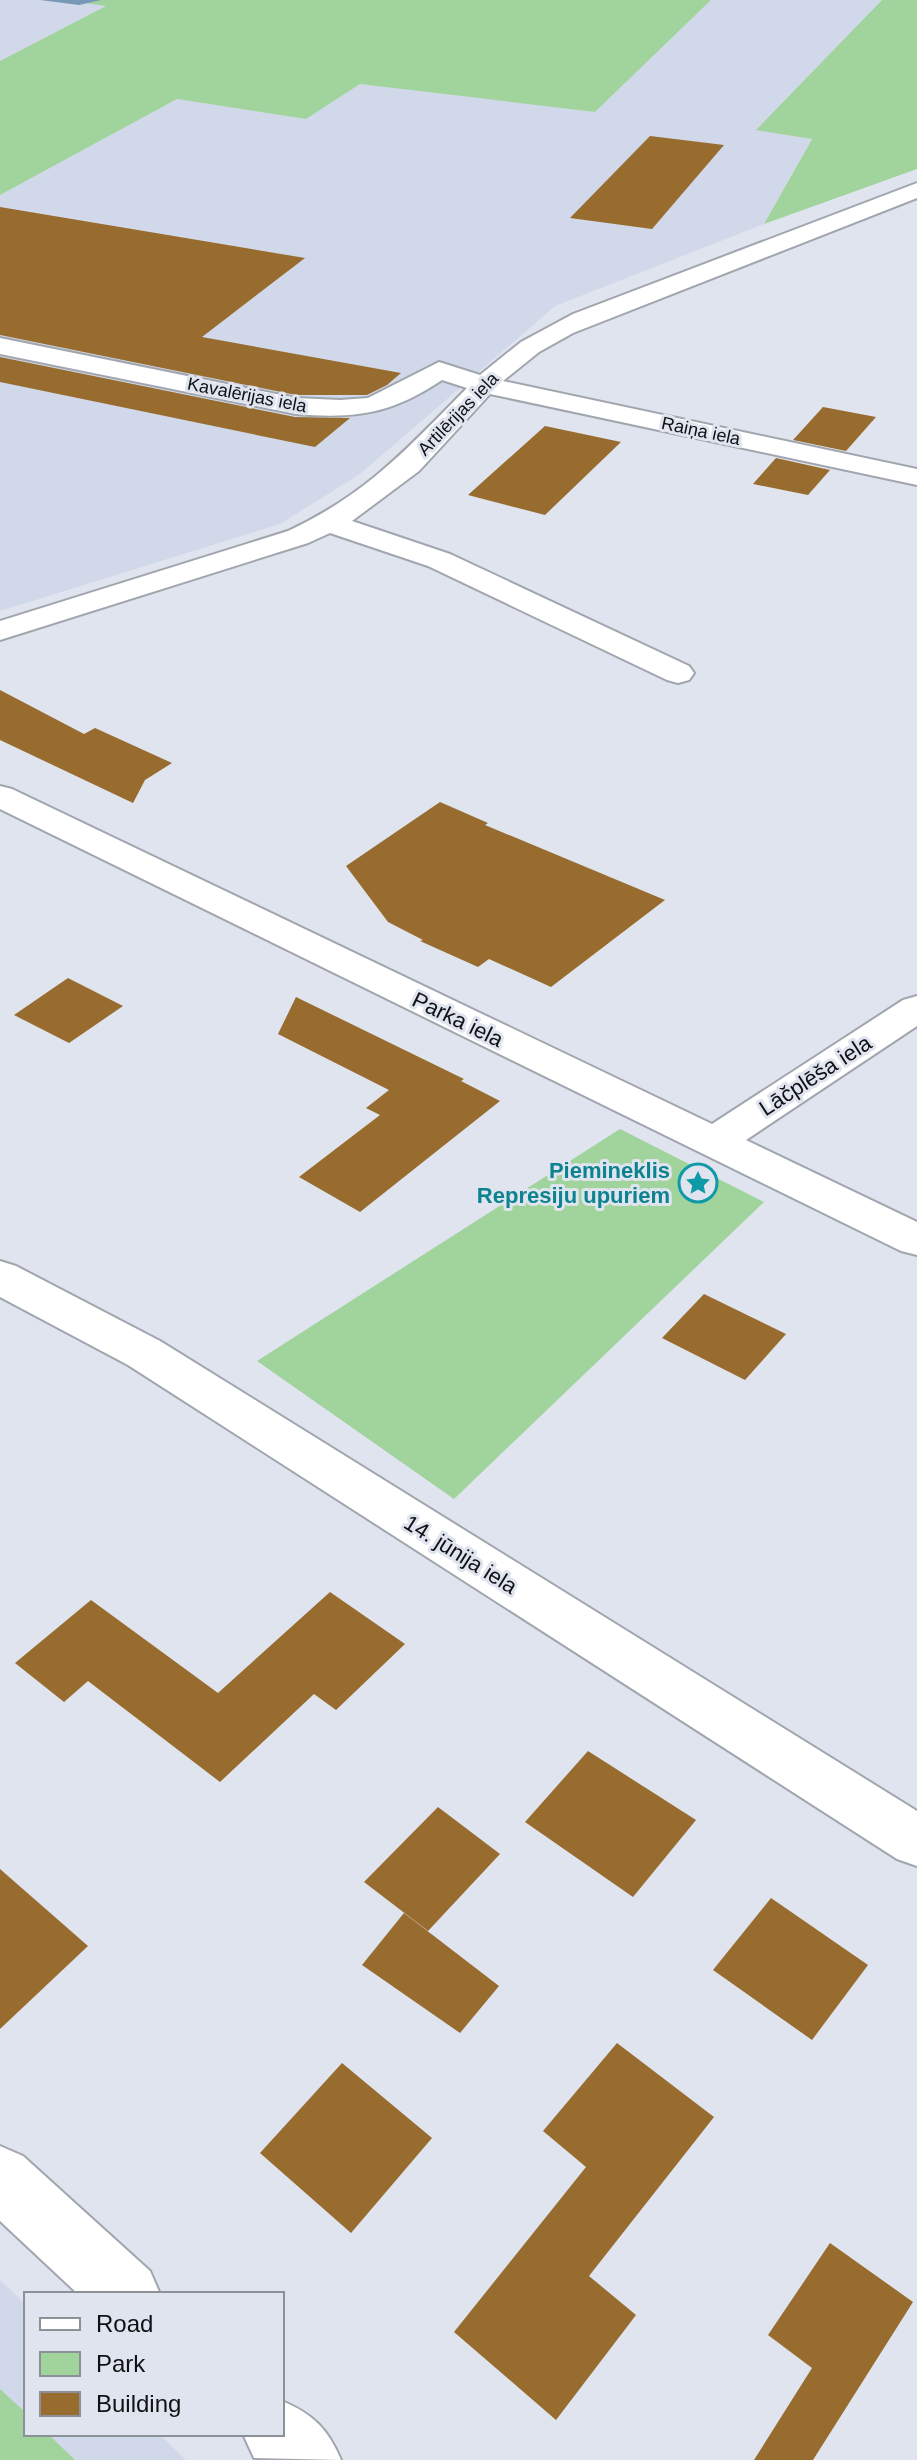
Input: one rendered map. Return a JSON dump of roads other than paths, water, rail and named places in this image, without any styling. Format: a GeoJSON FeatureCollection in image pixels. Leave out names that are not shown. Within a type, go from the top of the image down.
{"type":"FeatureCollection","features":[{"type":"Feature","properties":{"kind":"street","name":"Artilērijas iela"},"geometry":{"type":"LineString","coordinates":[[0,631],[298,537],[330,523],[380,491],[484,385],[534,344],[591,317],[917,190]]}},
{"type":"Feature","properties":{"kind":"street","name":"Kavalērijas iela"},"geometry":{"type":"LineString","coordinates":[[0,346],[296,406],[345,410],[381,405],[439,370],[484,385]]}},
{"type":"Feature","properties":{"kind":"street","name":"Raiņa iela"},"geometry":{"type":"LineString","coordinates":[[484,385],[917,477]]}},
{"type":"Feature","properties":{"kind":"street"},"geometry":{"type":"LineString","coordinates":[[330,523],[439,560],[678,673]]}},
{"type":"Feature","properties":{"kind":"street","name":"Parka iela"},"geometry":{"type":"LineString","coordinates":[[0,796],[917,1240]]}},
{"type":"Feature","properties":{"kind":"street","name":"Lāčplēša iela"},"geometry":{"type":"LineString","coordinates":[[712,1143],[917,1008]]}},
{"type":"Feature","properties":{"kind":"street","name":"14. jūnija iela"},"geometry":{"type":"LineString","coordinates":[[0,1277],[144,1353],[917,1841]]}},
{"type":"Feature","properties":{"kind":"street"},"geometry":{"type":"LineString","coordinates":[[0,2178],[125,2292]]}},
{"type":"Feature","properties":{"kind":"street"},"geometry":{"type":"LineString","coordinates":[[280,2436],[306,2460]]}},
{"type":"Feature","properties":{"kind":"waterway"},"geometry":{"type":"LineString","coordinates":[[44,0],[79,3],[97,0]]}},
{"type":"Feature","properties":{"kind":"place","name":"Piemineklis Represiju upuriem"},"geometry":{"type":"Point","coordinates":[698,1183]}}]}
